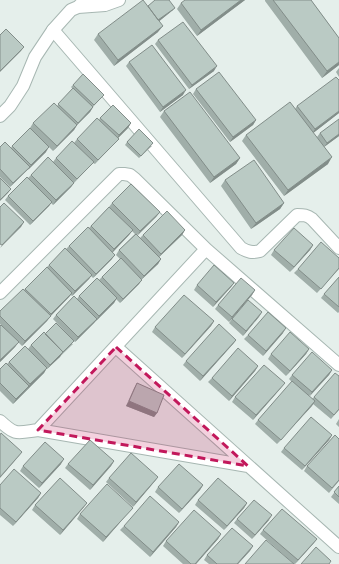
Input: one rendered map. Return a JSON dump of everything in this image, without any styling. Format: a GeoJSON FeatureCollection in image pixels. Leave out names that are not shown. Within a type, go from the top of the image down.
{"type":"FeatureCollection","features":[{"type":"Feature","properties":{"kind":"street"},"geometry":{"type":"LineString","coordinates":[[0,116],[10,106],[23,86],[35,57],[52,30],[79,2],[105,5],[119,0]]}},
{"type":"Feature","properties":{"kind":"street"},"geometry":{"type":"LineString","coordinates":[[52,30],[241,248],[248,252],[255,253],[260,251],[297,216],[302,215],[307,215],[312,219],[339,248]]}},
{"type":"Feature","properties":{"kind":"street"},"geometry":{"type":"LineString","coordinates":[[0,293],[119,174],[130,175],[206,249],[339,365]]}},
{"type":"Feature","properties":{"kind":"street"},"geometry":{"type":"LineString","coordinates":[[38,430],[206,249]]}},
{"type":"Feature","properties":{"kind":"street"},"geometry":{"type":"LineString","coordinates":[[116,347],[339,547]]}},
{"type":"Feature","properties":{"kind":"street"},"geometry":{"type":"LineString","coordinates":[[0,421],[12,432],[16,433],[38,430],[248,466]]}},
{"type":"Feature","properties":{"kind":"highlighted area"},"geometry":{"type":"Polygon","coordinates":[[[116,347],[248,466],[38,430],[116,347]]]}},
{"type":"Feature","properties":{"kind":"building"},"geometry":{"type":"Polygon","coordinates":[[[143,0],[163,26],[118,60],[98,34],[143,0]]]}},
{"type":"Feature","properties":{"kind":"building"},"geometry":{"type":"Polygon","coordinates":[[[155,0],[169,0],[175,8],[158,20],[148,6],[155,0]]]}},
{"type":"Feature","properties":{"kind":"building"},"geometry":{"type":"Polygon","coordinates":[[[185,0],[241,0],[201,30],[181,3],[185,0]]]}},
{"type":"Feature","properties":{"kind":"building"},"geometry":{"type":"Polygon","coordinates":[[[273,0],[311,0],[339,38],[339,62],[327,71],[273,0]]]}},
{"type":"Feature","properties":{"kind":"building"},"geometry":{"type":"Polygon","coordinates":[[[183,22],[217,66],[192,85],[158,40],[183,22]]]}},
{"type":"Feature","properties":{"kind":"building"},"geometry":{"type":"Polygon","coordinates":[[[6,29],[24,47],[0,71],[0,35],[6,29]]]}},
{"type":"Feature","properties":{"kind":"building"},"geometry":{"type":"Polygon","coordinates":[[[152,45],[186,90],[163,107],[129,62],[152,45]]]}},
{"type":"Feature","properties":{"kind":"building"},"geometry":{"type":"Polygon","coordinates":[[[219,72],[256,120],[233,137],[196,89],[219,72]]]}},
{"type":"Feature","properties":{"kind":"building"},"geometry":{"type":"Polygon","coordinates":[[[83,74],[104,95],[94,105],[73,85],[83,74]]]}},
{"type":"Feature","properties":{"kind":"building"},"geometry":{"type":"Polygon","coordinates":[[[336,77],[339,80],[339,111],[315,129],[297,106],[336,77]]]}},
{"type":"Feature","properties":{"kind":"building"},"geometry":{"type":"Polygon","coordinates":[[[73,88],[93,107],[78,123],[58,104],[73,88]]]}},
{"type":"Feature","properties":{"kind":"building"},"geometry":{"type":"Polygon","coordinates":[[[190,92],[240,158],[214,177],[164,111],[190,92]]]}},
{"type":"Feature","properties":{"kind":"building"},"geometry":{"type":"Polygon","coordinates":[[[290,102],[332,157],[288,190],[246,135],[290,102]]]}},
{"type":"Feature","properties":{"kind":"building"},"geometry":{"type":"Polygon","coordinates":[[[54,103],[77,125],[57,146],[33,123],[54,103]]]}},
{"type":"Feature","properties":{"kind":"building"},"geometry":{"type":"Polygon","coordinates":[[[113,105],[131,123],[119,135],[100,118],[113,105]]]}},
{"type":"Feature","properties":{"kind":"building"},"geometry":{"type":"Polygon","coordinates":[[[97,118],[119,139],[98,160],[77,139],[97,118]]]}},
{"type":"Feature","properties":{"kind":"building"},"geometry":{"type":"Polygon","coordinates":[[[339,119],[339,134],[327,143],[320,133],[339,119]]]}},
{"type":"Feature","properties":{"kind":"building"},"geometry":{"type":"Polygon","coordinates":[[[30,128],[49,147],[31,165],[12,146],[30,128]]]}},
{"type":"Feature","properties":{"kind":"building"},"geometry":{"type":"Polygon","coordinates":[[[139,129],[153,143],[141,156],[127,142],[139,129]]]}},
{"type":"Feature","properties":{"kind":"building"},"geometry":{"type":"Polygon","coordinates":[[[72,141],[94,162],[77,179],[56,158],[72,141]]]}},
{"type":"Feature","properties":{"kind":"building"},"geometry":{"type":"Polygon","coordinates":[[[5,142],[30,167],[13,183],[0,169],[0,147],[5,142]]]}},
{"type":"Feature","properties":{"kind":"building"},"geometry":{"type":"Polygon","coordinates":[[[48,157],[74,183],[56,200],[31,175],[48,157]]]}},
{"type":"Feature","properties":{"kind":"building"},"geometry":{"type":"Polygon","coordinates":[[[254,160],[284,203],[256,223],[225,180],[254,160]]]}},
{"type":"Feature","properties":{"kind":"building"},"geometry":{"type":"Polygon","coordinates":[[[27,177],[52,202],[33,221],[8,196],[27,177]]]}},
{"type":"Feature","properties":{"kind":"building"},"geometry":{"type":"Polygon","coordinates":[[[0,178],[11,189],[0,200],[0,178]]]}},
{"type":"Feature","properties":{"kind":"building"},"geometry":{"type":"Polygon","coordinates":[[[131,184],[160,212],[140,231],[112,203],[131,184]]]}},
{"type":"Feature","properties":{"kind":"building"},"geometry":{"type":"Polygon","coordinates":[[[4,203],[24,222],[2,245],[0,244],[0,207],[4,203]]]}},
{"type":"Feature","properties":{"kind":"building"},"geometry":{"type":"Polygon","coordinates":[[[109,207],[133,230],[114,249],[91,226],[109,207]]]}},
{"type":"Feature","properties":{"kind":"building"},"geometry":{"type":"Polygon","coordinates":[[[167,211],[185,230],[161,254],[143,235],[167,211]]]}},
{"type":"Feature","properties":{"kind":"building"},"geometry":{"type":"Polygon","coordinates":[[[88,227],[115,255],[96,274],[69,246],[88,227]]]}},
{"type":"Feature","properties":{"kind":"building"},"geometry":{"type":"Polygon","coordinates":[[[294,228],[313,245],[294,267],[274,250],[294,228]]]}},
{"type":"Feature","properties":{"kind":"building"},"geometry":{"type":"Polygon","coordinates":[[[136,234],[161,259],[144,276],[119,250],[136,234]]]}},
{"type":"Feature","properties":{"kind":"building"},"geometry":{"type":"Polygon","coordinates":[[[321,242],[339,258],[339,268],[321,289],[298,269],[321,242]]]}},
{"type":"Feature","properties":{"kind":"building"},"geometry":{"type":"Polygon","coordinates":[[[65,248],[92,275],[75,291],[49,265],[65,248]]]}},
{"type":"Feature","properties":{"kind":"building"},"geometry":{"type":"Polygon","coordinates":[[[121,258],[142,280],[123,299],[102,277],[121,258]]]}},
{"type":"Feature","properties":{"kind":"building"},"geometry":{"type":"Polygon","coordinates":[[[214,265],[234,283],[216,302],[197,285],[214,265]]]}},
{"type":"Feature","properties":{"kind":"building"},"geometry":{"type":"Polygon","coordinates":[[[47,267],[72,293],[51,314],[25,289],[47,267]]]}},
{"type":"Feature","properties":{"kind":"building"},"geometry":{"type":"Polygon","coordinates":[[[339,277],[339,307],[324,294],[339,277]]]}},
{"type":"Feature","properties":{"kind":"building"},"geometry":{"type":"Polygon","coordinates":[[[97,278],[117,298],[99,316],[79,296],[97,278]]]}},
{"type":"Feature","properties":{"kind":"building"},"geometry":{"type":"Polygon","coordinates":[[[241,278],[255,290],[232,317],[218,305],[241,278]]]}},
{"type":"Feature","properties":{"kind":"building"},"geometry":{"type":"Polygon","coordinates":[[[23,289],[51,316],[25,341],[0,316],[0,311],[23,289]]]}},
{"type":"Feature","properties":{"kind":"building"},"geometry":{"type":"Polygon","coordinates":[[[184,295],[214,321],[185,354],[155,327],[184,295]]]}},
{"type":"Feature","properties":{"kind":"building"},"geometry":{"type":"Polygon","coordinates":[[[74,296],[97,319],[78,337],[56,315],[74,296]]]}},
{"type":"Feature","properties":{"kind":"building"},"geometry":{"type":"Polygon","coordinates":[[[248,300],[262,312],[246,331],[232,319],[248,300]]]}},
{"type":"Feature","properties":{"kind":"building"},"geometry":{"type":"Polygon","coordinates":[[[268,312],[286,328],[266,351],[248,335],[268,312]]]}},
{"type":"Feature","properties":{"kind":"building"},"geometry":{"type":"Polygon","coordinates":[[[56,323],[74,341],[63,352],[45,334],[56,323]]]}},
{"type":"Feature","properties":{"kind":"building"},"geometry":{"type":"Polygon","coordinates":[[[219,324],[236,340],[203,376],[186,361],[219,324]]]}},
{"type":"Feature","properties":{"kind":"building"},"geometry":{"type":"Polygon","coordinates":[[[1,325],[19,342],[0,360],[0,326],[1,325]]]}},
{"type":"Feature","properties":{"kind":"building"},"geometry":{"type":"Polygon","coordinates":[[[44,332],[63,352],[50,365],[31,345],[44,332]]]}},
{"type":"Feature","properties":{"kind":"building"},"geometry":{"type":"Polygon","coordinates":[[[290,332],[309,349],[290,371],[271,354],[290,332]]]}},
{"type":"Feature","properties":{"kind":"building"},"geometry":{"type":"Polygon","coordinates":[[[25,346],[47,368],[30,384],[9,362],[25,346]]]}},
{"type":"Feature","properties":{"kind":"building"},"geometry":{"type":"Polygon","coordinates":[[[238,348],[258,366],[232,396],[212,378],[238,348]]]}},
{"type":"Feature","properties":{"kind":"building"},"geometry":{"type":"Polygon","coordinates":[[[312,352],[332,370],[312,392],[292,375],[312,352]]]}},
{"type":"Feature","properties":{"kind":"building"},"geometry":{"type":"Polygon","coordinates":[[[6,363],[29,386],[16,399],[0,383],[0,369],[6,363]]]}},
{"type":"Feature","properties":{"kind":"building"},"geometry":{"type":"Polygon","coordinates":[[[264,365],[285,383],[256,415],[235,397],[264,365]]]}},
{"type":"Feature","properties":{"kind":"building"},"geometry":{"type":"Polygon","coordinates":[[[335,373],[339,376],[339,409],[334,415],[314,397],[335,373]]]}},
{"type":"Feature","properties":{"kind":"building"},"geometry":{"type":"Polygon","coordinates":[[[292,381],[315,401],[281,440],[258,420],[292,381]]]}},
{"type":"Feature","properties":{"kind":"building"},"geometry":{"type":"Polygon","coordinates":[[[137,383],[164,395],[157,413],[129,401],[137,383]]]}},
{"type":"Feature","properties":{"kind":"building"},"geometry":{"type":"Polygon","coordinates":[[[311,417],[332,435],[305,466],[284,448],[311,417]]]}},
{"type":"Feature","properties":{"kind":"building"},"geometry":{"type":"Polygon","coordinates":[[[1,433],[22,452],[0,477],[0,435],[1,433]]]}},
{"type":"Feature","properties":{"kind":"building"},"geometry":{"type":"Polygon","coordinates":[[[335,435],[339,439],[339,480],[332,488],[307,466],[335,435]]]}},
{"type":"Feature","properties":{"kind":"building"},"geometry":{"type":"Polygon","coordinates":[[[90,440],[114,461],[93,485],[68,464],[90,440]]]}},
{"type":"Feature","properties":{"kind":"building"},"geometry":{"type":"Polygon","coordinates":[[[45,442],[64,459],[42,483],[23,466],[45,442]]]}},
{"type":"Feature","properties":{"kind":"building"},"geometry":{"type":"Polygon","coordinates":[[[131,453],[158,477],[136,502],[109,478],[131,453]]]}},
{"type":"Feature","properties":{"kind":"building"},"geometry":{"type":"Polygon","coordinates":[[[179,464],[203,485],[182,509],[158,487],[179,464]]]}},
{"type":"Feature","properties":{"kind":"building"},"geometry":{"type":"Polygon","coordinates":[[[14,469],[41,493],[16,522],[0,508],[0,485],[14,469]]]}},
{"type":"Feature","properties":{"kind":"building"},"geometry":{"type":"Polygon","coordinates":[[[60,478],[87,503],[63,530],[35,505],[60,478]]]}},
{"type":"Feature","properties":{"kind":"building"},"geometry":{"type":"Polygon","coordinates":[[[218,478],[247,503],[227,526],[198,500],[218,478]]]}},
{"type":"Feature","properties":{"kind":"building"},"geometry":{"type":"Polygon","coordinates":[[[107,484],[133,508],[106,537],[80,514],[107,484]]]}},
{"type":"Feature","properties":{"kind":"building"},"geometry":{"type":"Polygon","coordinates":[[[339,486],[339,497],[334,492],[339,486]]]}},
{"type":"Feature","properties":{"kind":"building"},"geometry":{"type":"Polygon","coordinates":[[[150,496],[179,522],[153,552],[124,526],[150,496]]]}},
{"type":"Feature","properties":{"kind":"building"},"geometry":{"type":"Polygon","coordinates":[[[254,500],[272,515],[255,535],[237,519],[254,500]]]}},
{"type":"Feature","properties":{"kind":"building"},"geometry":{"type":"Polygon","coordinates":[[[282,509],[317,539],[298,560],[263,530],[282,509]]]}},
{"type":"Feature","properties":{"kind":"building"},"geometry":{"type":"Polygon","coordinates":[[[194,510],[221,534],[195,564],[191,564],[166,541],[194,510]]]}},
{"type":"Feature","properties":{"kind":"building"},"geometry":{"type":"Polygon","coordinates":[[[232,528],[253,546],[237,564],[217,564],[207,555],[232,528]]]}},
{"type":"Feature","properties":{"kind":"building"},"geometry":{"type":"Polygon","coordinates":[[[266,540],[294,564],[245,564],[266,540]]]}},
{"type":"Feature","properties":{"kind":"building"},"geometry":{"type":"Polygon","coordinates":[[[316,547],[331,561],[329,564],[301,564],[316,547]]]}}]}
